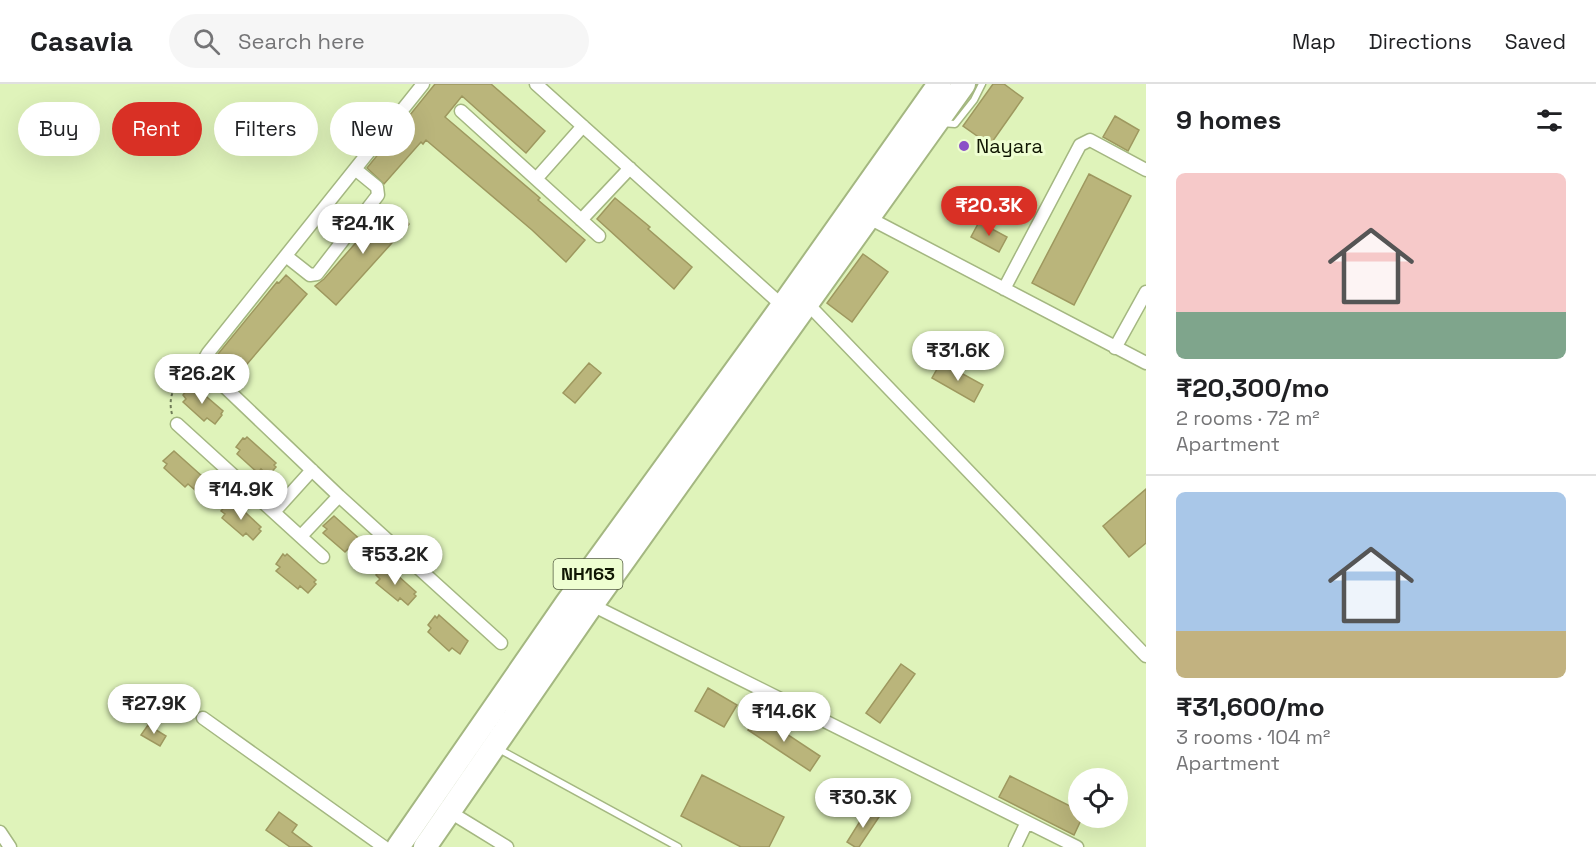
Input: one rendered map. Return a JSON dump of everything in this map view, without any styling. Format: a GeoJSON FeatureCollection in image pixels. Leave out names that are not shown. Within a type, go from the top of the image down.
{"type":"FeatureCollection","features":[{"type":"Feature","properties":{"kind":"highway","name":"NH163"},"geometry":{"type":"LineString","coordinates":[[425,847],[795,304],[939,84]]}},
{"type":"Feature","properties":{"kind":"highway","name":"NH163"},"geometry":{"type":"LineString","coordinates":[[398,847],[566,604],[795,304],[869,218],[964,84]]}},
{"type":"Feature","properties":{"kind":"street"},"geometry":{"type":"LineString","coordinates":[[423,84],[203,362],[204,367],[339,496],[501,643]]}},
{"type":"Feature","properties":{"kind":"street"},"geometry":{"type":"LineString","coordinates":[[536,84],[630,168],[795,304],[1146,656]]}},
{"type":"Feature","properties":{"kind":"street"},"geometry":{"type":"LineString","coordinates":[[461,111],[599,236]]}},
{"type":"Feature","properties":{"kind":"street"},"geometry":{"type":"LineString","coordinates":[[536,179],[583,126]]}},
{"type":"Feature","properties":{"kind":"street"},"geometry":{"type":"LineString","coordinates":[[1004,289],[1080,145],[1090,140],[1146,170]]}},
{"type":"Feature","properties":{"kind":"street"},"geometry":{"type":"LineString","coordinates":[[581,220],[630,168]]}},
{"type":"Feature","properties":{"kind":"street"},"geometry":{"type":"LineString","coordinates":[[286,256],[310,274],[317,274],[378,195],[377,187],[355,169]]}},
{"type":"Feature","properties":{"kind":"street"},"geometry":{"type":"LineString","coordinates":[[869,218],[1146,363]]}},
{"type":"Feature","properties":{"kind":"street"},"geometry":{"type":"LineString","coordinates":[[1115,348],[1146,292]]}},
{"type":"Feature","properties":{"kind":"street"},"geometry":{"type":"LineString","coordinates":[[177,424],[323,557]]}},
{"type":"Feature","properties":{"kind":"street"},"geometry":{"type":"LineString","coordinates":[[274,512],[312,470]]}},
{"type":"Feature","properties":{"kind":"street"},"geometry":{"type":"LineString","coordinates":[[301,536],[339,496]]}},
{"type":"Feature","properties":{"kind":"street"},"geometry":{"type":"LineString","coordinates":[[592,605],[1077,847]]}},
{"type":"Feature","properties":{"kind":"street"},"geometry":{"type":"LineString","coordinates":[[203,718],[384,847]]}},
{"type":"Feature","properties":{"kind":"street"},"geometry":{"type":"LineString","coordinates":[[450,812],[507,847]]}},
{"type":"Feature","properties":{"kind":"street"},"geometry":{"type":"LineString","coordinates":[[1015,847],[1027,822]]}},
{"type":"Feature","properties":{"kind":"street"},"geometry":{"type":"LineString","coordinates":[[0,832],[10,847]]}},
{"type":"Feature","properties":{"kind":"lane"},"geometry":{"type":"LineString","coordinates":[[937,122],[956,123],[974,100],[982,84]]}},
{"type":"Feature","properties":{"kind":"lane"},"geometry":{"type":"LineString","coordinates":[[494,747],[678,847]]}},
{"type":"Feature","properties":{"kind":"path"},"geometry":{"type":"LineString","coordinates":[[177,424],[170,407],[178,381],[188,373],[204,367]]}},
{"type":"Feature","properties":{"kind":"building"},"geometry":{"type":"Polygon","coordinates":[[[435,84],[491,84],[545,131],[526,153],[462,96],[445,117],[540,198],[538,200],[585,240],[566,262],[426,140],[415,149],[415,109],[435,84]]]}},
{"type":"Feature","properties":{"kind":"building"},"geometry":{"type":"Polygon","coordinates":[[[993,84],[1004,84],[1023,98],[990,145],[963,126],[993,84]]]}},
{"type":"Feature","properties":{"kind":"building"},"geometry":{"type":"Polygon","coordinates":[[[1115,116],[1139,130],[1128,151],[1103,137],[1115,116]]]}},
{"type":"Feature","properties":{"kind":"building"},"geometry":{"type":"Polygon","coordinates":[[[377,156],[409,156],[384,184],[367,168],[377,156]]]}},
{"type":"Feature","properties":{"kind":"building"},"geometry":{"type":"Polygon","coordinates":[[[1089,174],[1131,196],[1074,305],[1032,283],[1089,174]]]}},
{"type":"Feature","properties":{"kind":"building"},"geometry":{"type":"Polygon","coordinates":[[[615,198],[692,267],[674,289],[597,219],[615,198]]]}},
{"type":"Feature","properties":{"kind":"building"},"geometry":{"type":"Polygon","coordinates":[[[389,205],[409,224],[336,305],[315,286],[324,279],[389,205]]]}},
{"type":"Feature","properties":{"kind":"building"},"geometry":{"type":"Polygon","coordinates":[[[979,222],[1007,237],[999,252],[971,237],[979,222]]]}},
{"type":"Feature","properties":{"kind":"building"},"geometry":{"type":"Polygon","coordinates":[[[863,254],[888,272],[852,322],[827,303],[863,254]]]}},
{"type":"Feature","properties":{"kind":"building"},"geometry":{"type":"Polygon","coordinates":[[[286,275],[307,294],[236,377],[214,359],[277,282],[279,283],[286,275]]]}},
{"type":"Feature","properties":{"kind":"building"},"geometry":{"type":"Polygon","coordinates":[[[941,362],[983,385],[974,402],[932,378],[941,362]]]}},
{"type":"Feature","properties":{"kind":"building"},"geometry":{"type":"Polygon","coordinates":[[[589,363],[601,373],[575,403],[563,393],[589,363]]]}},
{"type":"Feature","properties":{"kind":"building"},"geometry":{"type":"Polygon","coordinates":[[[190,386],[192,388],[194,386],[223,411],[215,424],[207,418],[204,421],[183,402],[186,399],[183,395],[190,386]]]}},
{"type":"Feature","properties":{"kind":"building"},"geometry":{"type":"Polygon","coordinates":[[[247,437],[276,463],[274,465],[276,467],[268,476],[261,469],[258,473],[237,454],[240,450],[236,447],[243,438],[247,437]]]}},
{"type":"Feature","properties":{"kind":"building"},"geometry":{"type":"Polygon","coordinates":[[[174,451],[203,477],[201,479],[203,481],[195,490],[188,484],[185,487],[164,468],[167,464],[163,461],[174,451]]]}},
{"type":"Feature","properties":{"kind":"building"},"geometry":{"type":"Polygon","coordinates":[[[1146,489],[1146,543],[1129,557],[1103,526],[1146,489]]]}},
{"type":"Feature","properties":{"kind":"building"},"geometry":{"type":"Polygon","coordinates":[[[233,501],[261,527],[259,529],[261,531],[253,540],[246,533],[243,536],[222,518],[225,514],[221,511],[233,501]]]}},
{"type":"Feature","properties":{"kind":"building"},"geometry":{"type":"Polygon","coordinates":[[[334,516],[363,542],[361,545],[363,546],[355,555],[348,549],[345,552],[323,533],[327,529],[323,526],[334,516]]]}},
{"type":"Feature","properties":{"kind":"building"},"geometry":{"type":"Polygon","coordinates":[[[283,554],[285,556],[287,554],[316,580],[314,582],[316,584],[308,593],[300,586],[298,589],[276,571],[280,567],[276,564],[283,554]]]}},
{"type":"Feature","properties":{"kind":"building"},"geometry":{"type":"Polygon","coordinates":[[[383,566],[385,568],[387,566],[416,592],[414,594],[416,596],[408,605],[400,598],[398,601],[376,583],[380,579],[376,575],[383,566]]]}},
{"type":"Feature","properties":{"kind":"building"},"geometry":{"type":"Polygon","coordinates":[[[439,615],[468,641],[460,654],[452,648],[449,651],[428,632],[431,628],[428,625],[435,616],[437,618],[439,615]]]}},
{"type":"Feature","properties":{"kind":"building"},"geometry":{"type":"Polygon","coordinates":[[[901,664],[915,674],[880,723],[866,713],[901,664]]]}},
{"type":"Feature","properties":{"kind":"building"},"geometry":{"type":"Polygon","coordinates":[[[708,688],[737,705],[724,727],[695,711],[708,688]]]}},
{"type":"Feature","properties":{"kind":"building"},"geometry":{"type":"Polygon","coordinates":[[[758,715],[820,756],[810,771],[748,730],[758,715]]]}},
{"type":"Feature","properties":{"kind":"building"},"geometry":{"type":"Polygon","coordinates":[[[148,725],[166,736],[160,746],[141,735],[148,725]]]}},
{"type":"Feature","properties":{"kind":"building"},"geometry":{"type":"Polygon","coordinates":[[[702,775],[784,817],[769,847],[741,847],[681,816],[702,775]]]}},
{"type":"Feature","properties":{"kind":"building"},"geometry":{"type":"Polygon","coordinates":[[[1010,776],[1068,805],[1068,828],[1077,828],[1074,835],[999,797],[1010,776]]]}},
{"type":"Feature","properties":{"kind":"building"},"geometry":{"type":"Polygon","coordinates":[[[867,810],[879,817],[859,847],[855,847],[847,842],[867,810]]]}},
{"type":"Feature","properties":{"kind":"building"},"geometry":{"type":"Polygon","coordinates":[[[279,812],[297,825],[292,832],[312,847],[290,847],[266,830],[279,812]]]}},
{"type":"Feature","properties":{"kind":"place","name":"Nayara"},"geometry":{"type":"Point","coordinates":[964,146]}}]}
